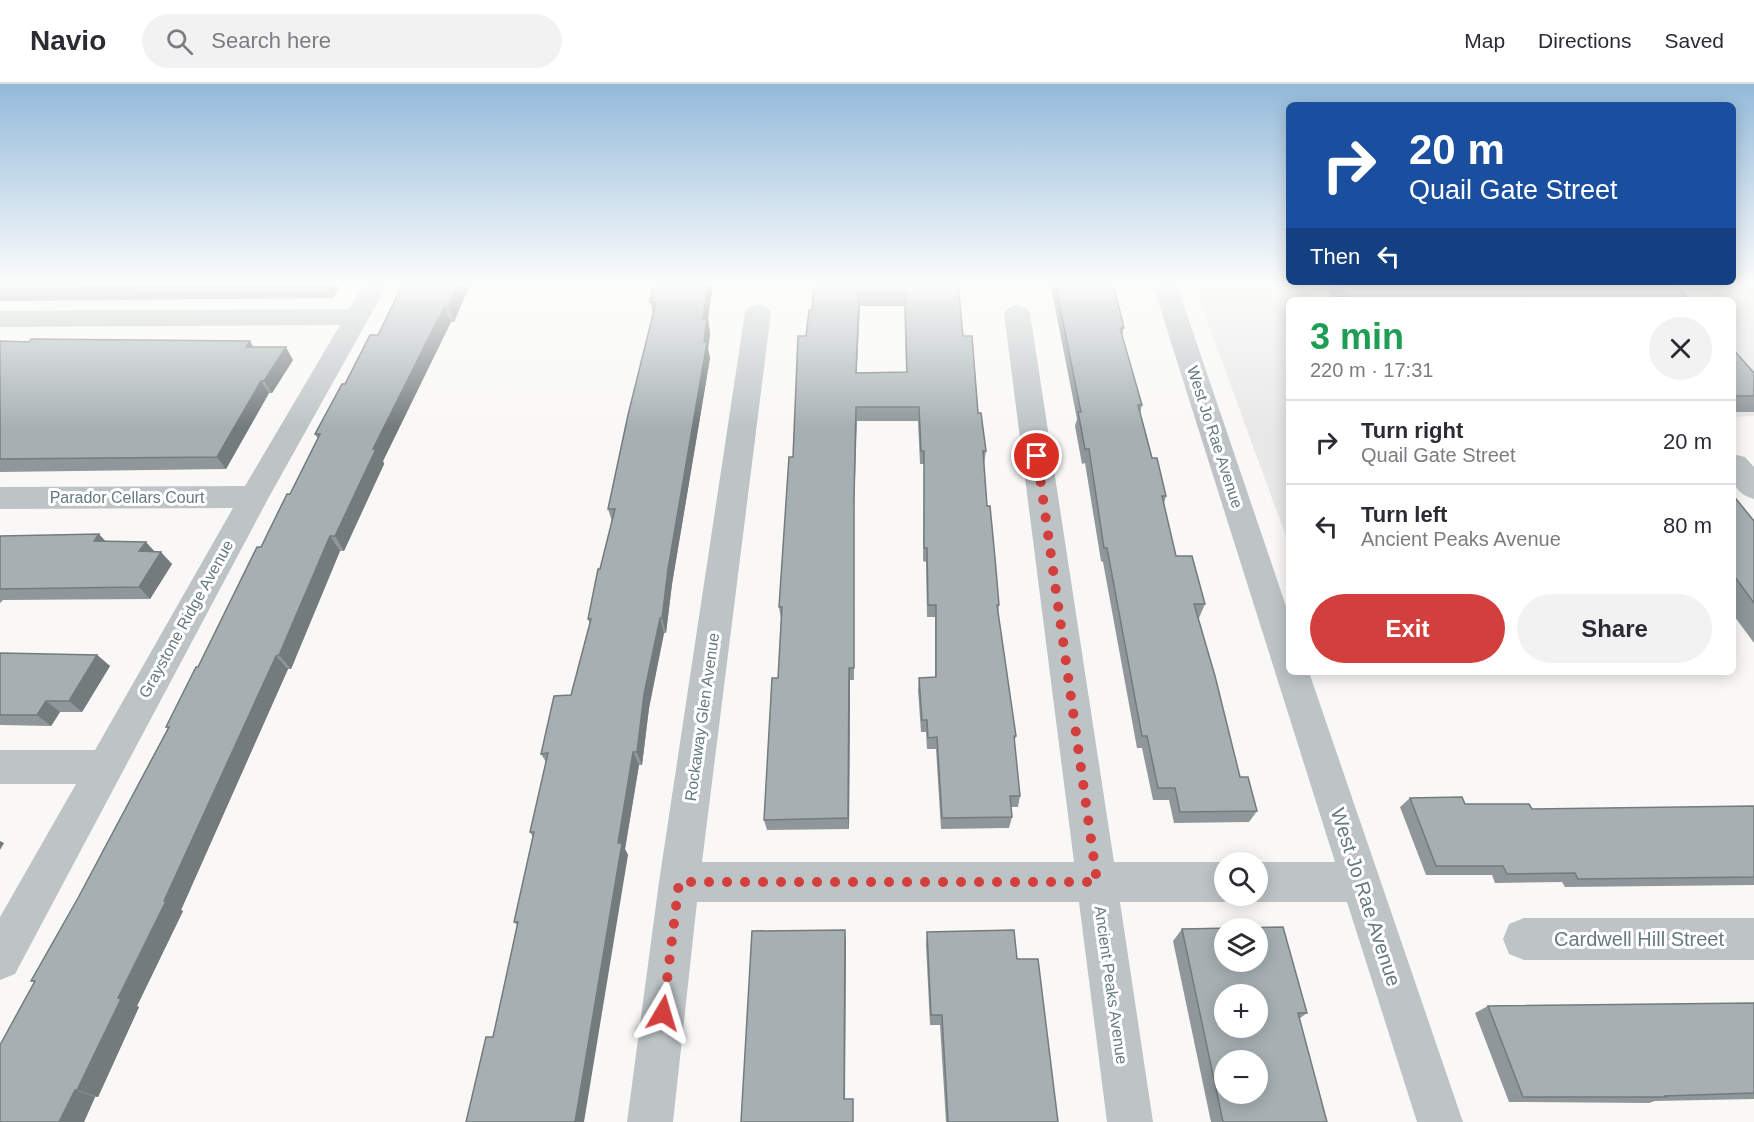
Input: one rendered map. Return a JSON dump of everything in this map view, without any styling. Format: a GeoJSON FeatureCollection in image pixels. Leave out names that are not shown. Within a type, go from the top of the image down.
{"type":"FeatureCollection","features":[{"type":"Feature","properties":{"kind":"street","name":"Graystone Ridge Avenue"},"geometry":{"type":"LineString","coordinates":[[0,959],[254,497],[350,330]]}},
{"type":"Feature","properties":{"kind":"street","name":"Rockaway Glen Avenue"},"geometry":{"type":"LineString","coordinates":[[650,1122],[679,882],[755,330]]}},
{"type":"Feature","properties":{"kind":"street","name":"Ancient Peaks Avenue"},"geometry":{"type":"LineString","coordinates":[[1019,330],[1130,1122]]}},
{"type":"Feature","properties":{"kind":"street","name":"West Jo Rae Avenue"},"geometry":{"type":"LineString","coordinates":[[1180,330],[1286,655]]}},
{"type":"Feature","properties":{"kind":"street"},"geometry":{"type":"LineString","coordinates":[[1736,464],[1754,488]]}},
{"type":"Feature","properties":{"kind":"street","name":"Parador Cellars Court"},"geometry":{"type":"LineString","coordinates":[[0,498],[254,497]]}},
{"type":"Feature","properties":{"kind":"street","name":"West Jo Rae Avenue"},"geometry":{"type":"LineString","coordinates":[[1293,675],[1440,1122]]}},
{"type":"Feature","properties":{"kind":"street"},"geometry":{"type":"LineString","coordinates":[[0,766],[105,767]]}},
{"type":"Feature","properties":{"kind":"street"},"geometry":{"type":"LineString","coordinates":[[679,882],[1214,882]]}},
{"type":"Feature","properties":{"kind":"street"},"geometry":{"type":"LineString","coordinates":[[1268,882],[1361,882]]}},
{"type":"Feature","properties":{"kind":"street","name":"Cardwell Hill Street"},"geometry":{"type":"LineString","coordinates":[[1524,939],[1754,939]]}},
{"type":"Feature","properties":{"kind":"shaded area"},"geometry":{"type":"Polygon","coordinates":[[[1211,330],[1286,330],[1286,537],[1211,330]]]}},
{"type":"Feature","properties":{"kind":"shaded area"},"geometry":{"type":"Polygon","coordinates":[[[1736,330],[1754,330],[1754,416],[1736,417],[1736,330]]]}},
{"type":"Feature","properties":{"kind":"building"},"geometry":{"type":"Polygon","coordinates":[[[380,330],[432,330],[373,449],[376,449],[335,536],[330,536],[279,655],[276,656],[164,901],[166,901],[118,998],[121,999],[59,1122],[0,1122],[0,1045],[35,981],[31,981],[169,727],[166,727],[257,547],[261,547],[287,494],[290,494],[320,434],[315,434],[342,384],[345,384],[370,335],[378,335],[380,330]]]}},
{"type":"Feature","properties":{"kind":"building"},"geometry":{"type":"Polygon","coordinates":[[[649,330],[705,330],[704,342],[707,342],[668,569],[662,618],[660,618],[644,694],[637,752],[633,752],[618,843],[622,843],[575,1122],[466,1122],[486,1037],[493,1037],[518,922],[514,922],[534,832],[530,832],[548,753],[541,754],[554,696],[571,695],[591,619],[588,619],[598,569],[600,569],[615,509],[608,509],[649,330]]]}},
{"type":"Feature","properties":{"kind":"building"},"geometry":{"type":"Polygon","coordinates":[[[807,330],[858,330],[856,373],[907,372],[906,330],[962,330],[963,336],[972,336],[978,413],[981,413],[986,451],[983,451],[987,506],[990,506],[995,558],[999,605],[997,605],[1016,736],[1014,736],[1020,796],[1010,796],[1012,817],[942,818],[937,737],[928,738],[927,720],[922,720],[919,678],[936,677],[936,605],[928,605],[927,548],[924,548],[924,451],[921,451],[919,407],[856,407],[854,668],[849,668],[848,818],[764,820],[772,678],[778,678],[782,607],[779,607],[789,457],[793,457],[798,336],[806,336],[807,330]]]}},
{"type":"Feature","properties":{"kind":"building"},"geometry":{"type":"Polygon","coordinates":[[[1065,330],[1121,330],[1142,405],[1138,405],[1152,458],[1157,458],[1166,496],[1162,496],[1176,556],[1192,556],[1205,604],[1194,604],[1240,777],[1248,777],[1257,811],[1180,812],[1175,788],[1158,788],[1147,736],[1142,736],[1107,548],[1104,548],[1089,449],[1085,449],[1078,412],[1081,412],[1065,330]]]}},
{"type":"Feature","properties":{"kind":"building"},"geometry":{"type":"Polygon","coordinates":[[[31,339],[250,341],[246,347],[286,347],[264,381],[261,381],[217,457],[0,459],[0,341],[29,342],[31,339]]]}},
{"type":"Feature","properties":{"kind":"building"},"geometry":{"type":"Polygon","coordinates":[[[1736,353],[1754,373],[1754,396],[1736,396],[1736,353]]]}},
{"type":"Feature","properties":{"kind":"building"},"geometry":{"type":"Polygon","coordinates":[[[1736,499],[1754,521],[1754,603],[1736,578],[1736,499]]]}},
{"type":"Feature","properties":{"kind":"building"},"geometry":{"type":"Polygon","coordinates":[[[99,534],[94,541],[146,542],[139,551],[161,552],[139,587],[0,589],[0,536],[99,534]]]}},
{"type":"Feature","properties":{"kind":"building"},"geometry":{"type":"Polygon","coordinates":[[[0,653],[97,655],[69,701],[46,701],[37,715],[0,715],[0,653]]]}},
{"type":"Feature","properties":{"kind":"building"},"geometry":{"type":"Polygon","coordinates":[[[1462,797],[1465,804],[1529,804],[1532,809],[1754,806],[1754,877],[1578,879],[1575,873],[1507,874],[1503,866],[1436,866],[1410,798],[1462,797]]]}},
{"type":"Feature","properties":{"kind":"building"},"geometry":{"type":"Polygon","coordinates":[[[1268,927],[1283,927],[1307,1013],[1298,1013],[1327,1122],[1223,1122],[1219,1104],[1268,1104],[1268,1050],[1214,1050],[1214,1080],[1182,929],[1214,928],[1214,972],[1268,972],[1268,927]]]}},
{"type":"Feature","properties":{"kind":"building"},"geometry":{"type":"Polygon","coordinates":[[[845,930],[844,1099],[853,1099],[853,1122],[741,1122],[752,931],[845,930]]]}},
{"type":"Feature","properties":{"kind":"building"},"geometry":{"type":"Polygon","coordinates":[[[1014,930],[1017,959],[1038,959],[1058,1122],[948,1122],[942,1015],[931,1015],[927,932],[1014,930]]]}},
{"type":"Feature","properties":{"kind":"building"},"geometry":{"type":"Polygon","coordinates":[[[1754,1003],[1754,1093],[1666,1097],[1523,1097],[1488,1006],[1754,1003]]]}},
{"type":"Feature","properties":{"kind":"route"},"geometry":{"type":"LineString","coordinates":[[663,1013],[679,882],[1097,882],[1037,456]]}}]}
